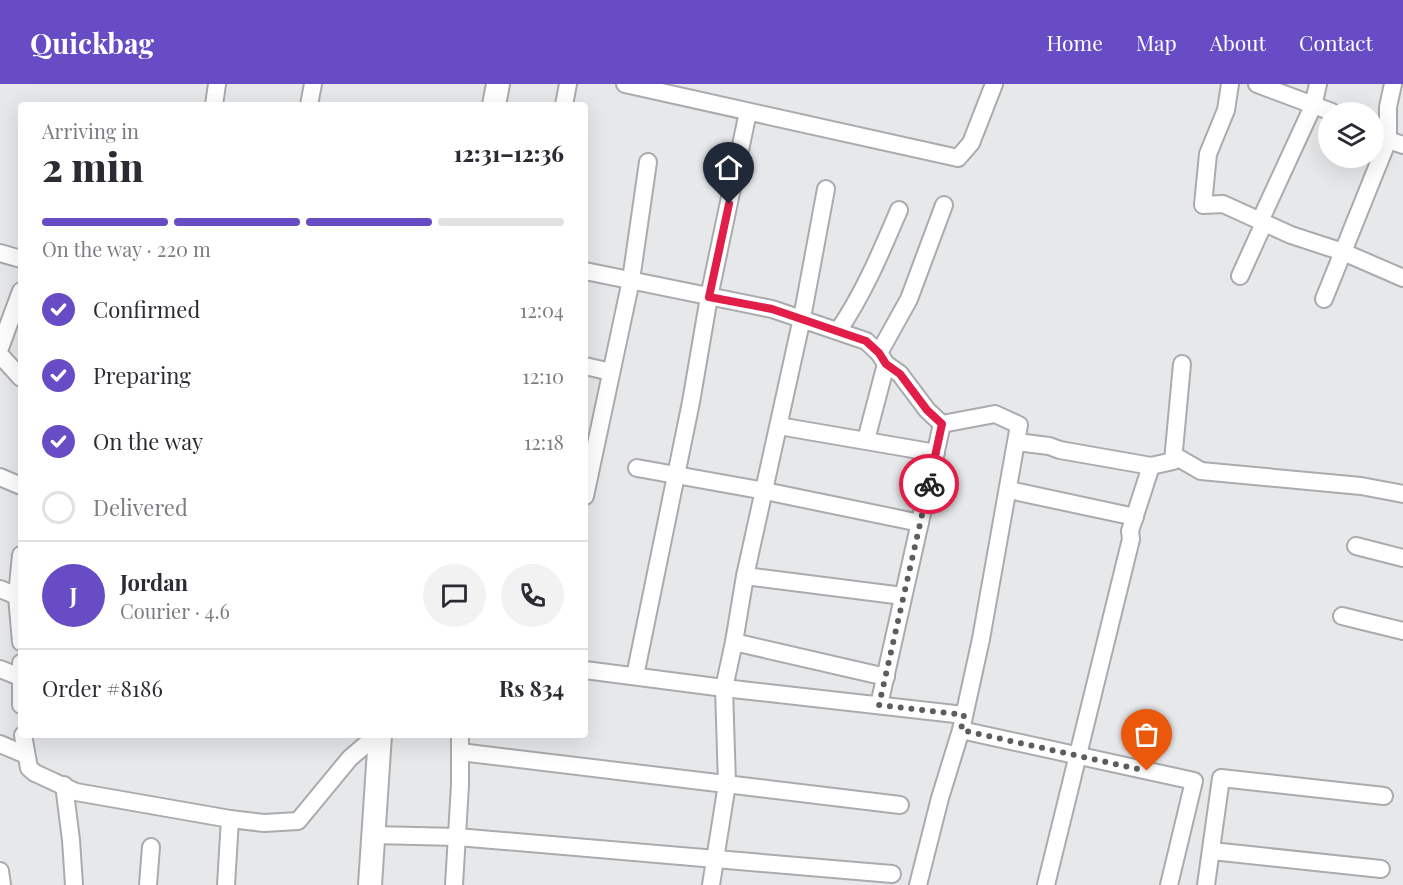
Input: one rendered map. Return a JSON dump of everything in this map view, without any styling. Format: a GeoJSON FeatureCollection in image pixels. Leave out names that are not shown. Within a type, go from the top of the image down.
{"type":"FeatureCollection","features":[{"type":"Feature","properties":{"kind":"street"},"geometry":{"type":"LineString","coordinates":[[214,102],[217,84]]}},
{"type":"Feature","properties":{"kind":"street"},"geometry":{"type":"LineString","coordinates":[[310,102],[313,84]]}},
{"type":"Feature","properties":{"kind":"street"},"geometry":{"type":"LineString","coordinates":[[495,102],[498,84]]}},
{"type":"Feature","properties":{"kind":"street"},"geometry":{"type":"LineString","coordinates":[[565,102],[568,84]]}},
{"type":"Feature","properties":{"kind":"street"},"geometry":{"type":"LineString","coordinates":[[625,84],[958,158],[971,142],[993,84]]}},
{"type":"Feature","properties":{"kind":"street"},"geometry":{"type":"LineString","coordinates":[[1230,84],[1226,110],[1208,154],[1203,205],[1223,204],[1291,234],[1343,252],[1403,278]]}},
{"type":"Feature","properties":{"kind":"street"},"geometry":{"type":"LineString","coordinates":[[1257,84],[1318,108]]}},
{"type":"Feature","properties":{"kind":"street"},"geometry":{"type":"LineString","coordinates":[[1240,276],[1313,106],[1318,84]]}},
{"type":"Feature","properties":{"kind":"street"},"geometry":{"type":"LineString","coordinates":[[1324,298],[1388,139],[1388,107],[1393,84]]}},
{"type":"Feature","properties":{"kind":"street"},"geometry":{"type":"LineString","coordinates":[[635,676],[676,476],[709,297],[748,112]]}},
{"type":"Feature","properties":{"kind":"street"},"geometry":{"type":"LineString","coordinates":[[589,457],[631,280],[648,162]]}},
{"type":"Feature","properties":{"kind":"street"},"geometry":{"type":"LineString","coordinates":[[711,885],[727,784],[724,688],[745,576],[779,426],[826,189]]}},
{"type":"Feature","properties":{"kind":"street"},"geometry":{"type":"LineString","coordinates":[[866,440],[883,358],[909,298],[944,205]]}},
{"type":"Feature","properties":{"kind":"street"},"geometry":{"type":"LineString","coordinates":[[838,331],[872,276],[899,210]]}},
{"type":"Feature","properties":{"kind":"street"},"geometry":{"type":"LineString","coordinates":[[0,253],[18,258]]}},
{"type":"Feature","properties":{"kind":"street"},"geometry":{"type":"LineString","coordinates":[[588,272],[772,309],[866,341],[900,374],[927,410],[942,424]]}},
{"type":"Feature","properties":{"kind":"street"},"geometry":{"type":"LineString","coordinates":[[0,348],[18,299]]}},
{"type":"Feature","properties":{"kind":"street"},"geometry":{"type":"LineString","coordinates":[[0,356],[18,375]]}},
{"type":"Feature","properties":{"kind":"street"},"geometry":{"type":"LineString","coordinates":[[1017,442],[1050,446],[1060,450],[1151,466],[1173,461],[1182,364]]}},
{"type":"Feature","properties":{"kind":"street"},"geometry":{"type":"LineString","coordinates":[[588,367],[611,372]]}},
{"type":"Feature","properties":{"kind":"street"},"geometry":{"type":"LineString","coordinates":[[918,885],[940,798],[963,722],[981,639],[1019,425],[994,414],[942,424]]}},
{"type":"Feature","properties":{"kind":"street"},"geometry":{"type":"LineString","coordinates":[[879,705],[942,424]]}},
{"type":"Feature","properties":{"kind":"street"},"geometry":{"type":"LineString","coordinates":[[779,426],[936,453]]}},
{"type":"Feature","properties":{"kind":"street"},"geometry":{"type":"LineString","coordinates":[[1175,456],[1201,471],[1361,486],[1403,494]]}},
{"type":"Feature","properties":{"kind":"street"},"geometry":{"type":"LineString","coordinates":[[1046,885],[1131,539],[1130,531],[1151,466]]}},
{"type":"Feature","properties":{"kind":"street"},"geometry":{"type":"LineString","coordinates":[[637,468],[765,491],[920,523]]}},
{"type":"Feature","properties":{"kind":"street"},"geometry":{"type":"LineString","coordinates":[[0,477],[18,485]]}},
{"type":"Feature","properties":{"kind":"street"},"geometry":{"type":"LineString","coordinates":[[1009,490],[1135,517]]}},
{"type":"Feature","properties":{"kind":"street"},"geometry":{"type":"LineString","coordinates":[[1356,546],[1403,558]]}},
{"type":"Feature","properties":{"kind":"street"},"geometry":{"type":"LineString","coordinates":[[745,576],[903,596]]}},
{"type":"Feature","properties":{"kind":"street"},"geometry":{"type":"LineString","coordinates":[[18,586],[18,608]]}},
{"type":"Feature","properties":{"kind":"street"},"geometry":{"type":"LineString","coordinates":[[0,589],[17,596]]}},
{"type":"Feature","properties":{"kind":"street"},"geometry":{"type":"LineString","coordinates":[[1342,616],[1403,631]]}},
{"type":"Feature","properties":{"kind":"street"},"geometry":{"type":"LineString","coordinates":[[734,642],[886,676]]}},
{"type":"Feature","properties":{"kind":"street"},"geometry":{"type":"LineString","coordinates":[[0,669],[18,676]]}},
{"type":"Feature","properties":{"kind":"street"},"geometry":{"type":"LineString","coordinates":[[588,670],[879,705],[963,722],[1077,755],[1194,782],[1174,884]]}},
{"type":"Feature","properties":{"kind":"street"},"geometry":{"type":"LineString","coordinates":[[23,738],[29,768],[76,792],[264,823],[298,821],[350,758],[374,738]]}},
{"type":"Feature","properties":{"kind":"street"},"geometry":{"type":"LineString","coordinates":[[370,885],[378,738]]}},
{"type":"Feature","properties":{"kind":"street"},"geometry":{"type":"LineString","coordinates":[[454,885],[460,743],[727,784],[900,805]]}},
{"type":"Feature","properties":{"kind":"street"},"geometry":{"type":"LineString","coordinates":[[0,744],[26,755]]}},
{"type":"Feature","properties":{"kind":"street"},"geometry":{"type":"LineString","coordinates":[[1206,885],[1221,778],[1384,796]]}},
{"type":"Feature","properties":{"kind":"street"},"geometry":{"type":"LineString","coordinates":[[64,785],[74,885]]}},
{"type":"Feature","properties":{"kind":"street"},"geometry":{"type":"LineString","coordinates":[[226,885],[230,819]]}},
{"type":"Feature","properties":{"kind":"street"},"geometry":{"type":"LineString","coordinates":[[373,835],[457,837],[892,874]]}},
{"type":"Feature","properties":{"kind":"street"},"geometry":{"type":"LineString","coordinates":[[148,885],[151,847]]}},
{"type":"Feature","properties":{"kind":"street"},"geometry":{"type":"LineString","coordinates":[[1212,851],[1381,869]]}},
{"type":"Feature","properties":{"kind":"street"},"geometry":{"type":"LineString","coordinates":[[0,871],[2,885]]}},
{"type":"Feature","properties":{"kind":"way so far"},"geometry":{"type":"LineString","coordinates":[[929,484],[879,705],[964,715],[961,730],[1147,771]]}},
{"type":"Feature","properties":{"kind":"route"},"geometry":{"type":"LineString","coordinates":[[729,204],[709,297],[772,309],[866,341],[879,353],[886,364],[900,374],[927,410],[942,424],[929,484]]}}]}
